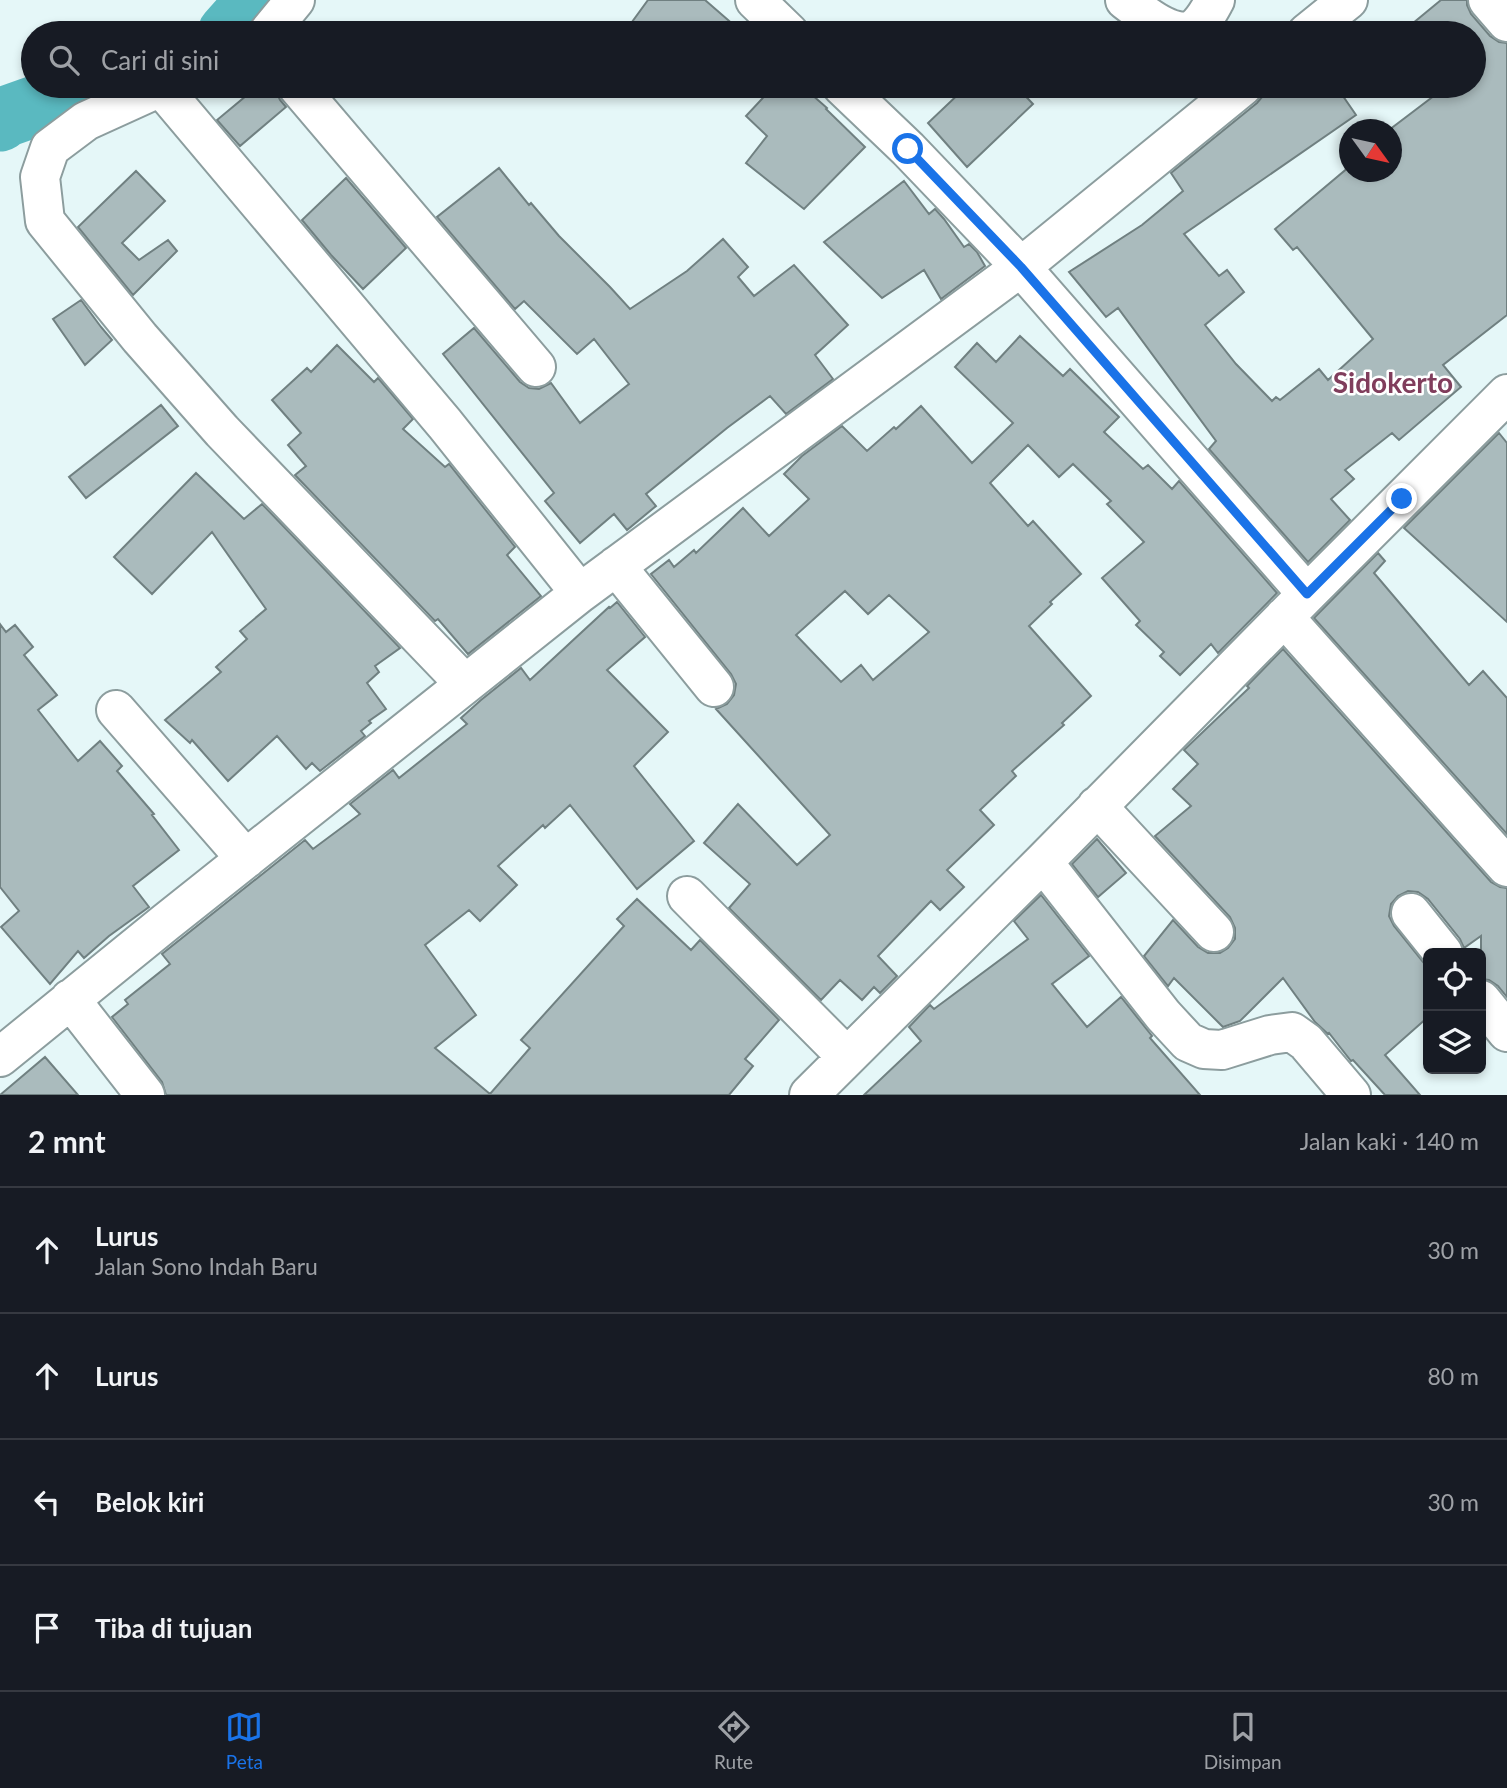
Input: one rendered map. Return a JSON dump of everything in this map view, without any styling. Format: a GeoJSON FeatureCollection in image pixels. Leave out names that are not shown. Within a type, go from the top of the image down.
{"type":"FeatureCollection","features":[{"type":"Feature","properties":{"kind":"street"},"geometry":{"type":"LineString","coordinates":[[278,21],[295,0]]}},
{"type":"Feature","properties":{"kind":"street"},"geometry":{"type":"LineString","coordinates":[[755,0],[777,21]]}},
{"type":"Feature","properties":{"kind":"street"},"geometry":{"type":"LineString","coordinates":[[1125,0],[1154,21]]}},
{"type":"Feature","properties":{"kind":"street"},"geometry":{"type":"LineString","coordinates":[[1200,21],[1215,0]]}},
{"type":"Feature","properties":{"kind":"street"},"geometry":{"type":"LineString","coordinates":[[1322,21],[1348,0]]}},
{"type":"Feature","properties":{"kind":"street"},"geometry":{"type":"LineString","coordinates":[[1488,0],[1507,22]]}},
{"type":"Feature","properties":{"kind":"street"},"geometry":{"type":"LineString","coordinates":[[136,98],[86,121],[50,148],[40,177],[45,222],[140,338],[222,431],[465,684]]}},
{"type":"Feature","properties":{"kind":"street"},"geometry":{"type":"LineString","coordinates":[[172,98],[445,424],[580,593]]}},
{"type":"Feature","properties":{"kind":"street"},"geometry":{"type":"LineString","coordinates":[[306,98],[536,367]]}},
{"type":"Feature","properties":{"kind":"street"},"geometry":{"type":"LineString","coordinates":[[855,98],[908,149],[1021,267],[1507,867]]}},
{"type":"Feature","properties":{"kind":"street"},"geometry":{"type":"LineString","coordinates":[[0,1057],[580,593],[1021,267],[1228,98]]}},
{"type":"Feature","properties":{"kind":"street"},"geometry":{"type":"LineString","coordinates":[[809,1095],[1044,862],[1507,394]]}},
{"type":"Feature","properties":{"kind":"street"},"geometry":{"type":"LineString","coordinates":[[616,566],[714,687]]}},
{"type":"Feature","properties":{"kind":"street"},"geometry":{"type":"LineString","coordinates":[[116,710],[246,859]]}},
{"type":"Feature","properties":{"kind":"street"},"geometry":{"type":"LineString","coordinates":[[1097,806],[1214,932]]}},
{"type":"Feature","properties":{"kind":"street"},"geometry":{"type":"LineString","coordinates":[[1044,862],[1163,1015],[1188,1042],[1203,1049],[1222,1050],[1270,1035],[1292,1032],[1306,1042],[1351,1095]]}},
{"type":"Feature","properties":{"kind":"street"},"geometry":{"type":"LineString","coordinates":[[687,896],[847,1057]]}},
{"type":"Feature","properties":{"kind":"street"},"geometry":{"type":"LineString","coordinates":[[1411,914],[1439,948]]}},
{"type":"Feature","properties":{"kind":"street"},"geometry":{"type":"LineString","coordinates":[[70,999],[145,1095]]}},
{"type":"Feature","properties":{"kind":"street"},"geometry":{"type":"LineString","coordinates":[[1486,1006],[1507,1032]]}},
{"type":"Feature","properties":{"kind":"building"},"geometry":{"type":"Polygon","coordinates":[[[648,0],[705,0],[729,21],[633,21],[648,0]]]}},
{"type":"Feature","properties":{"kind":"building"},"geometry":{"type":"Polygon","coordinates":[[[1441,0],[1467,0],[1471,14],[1477,21],[1416,21],[1441,0]]]}},
{"type":"Feature","properties":{"kind":"building"},"geometry":{"type":"Polygon","coordinates":[[[1486,31],[1499,42],[1507,43],[1507,315],[1443,365],[1461,387],[1399,440],[1392,433],[1345,470],[1354,479],[1331,499],[1350,520],[1308,562],[1209,449],[1216,441],[1118,308],[1106,317],[1069,272],[1142,225],[1183,191],[1171,173],[1261,98],[1344,98],[1356,115],[1350,119],[1339,119],[1339,127],[1184,234],[1219,276],[1227,270],[1244,292],[1205,325],[1236,364],[1272,401],[1276,397],[1280,400],[1319,369],[1328,380],[1373,339],[1297,247],[1293,250],[1275,229],[1339,175],[1339,182],[1402,182],[1402,120],[1431,98],[1486,98],[1486,31]]]}},
{"type":"Feature","properties":{"kind":"building"},"geometry":{"type":"Polygon","coordinates":[[[244,98],[279,98],[286,107],[240,146],[217,120],[244,98]]]}},
{"type":"Feature","properties":{"kind":"building"},"geometry":{"type":"Polygon","coordinates":[[[763,98],[816,98],[865,147],[804,209],[746,163],[767,136],[746,116],[763,98]]]}},
{"type":"Feature","properties":{"kind":"building"},"geometry":{"type":"Polygon","coordinates":[[[954,98],[1027,98],[1033,104],[967,167],[928,123],[954,98]]]}},
{"type":"Feature","properties":{"kind":"building"},"geometry":{"type":"Polygon","coordinates":[[[499,168],[529,205],[531,203],[630,309],[687,271],[723,239],[748,267],[738,277],[754,296],[794,265],[848,325],[815,355],[833,379],[786,414],[770,396],[646,494],[656,506],[627,530],[614,514],[580,543],[545,501],[554,493],[443,354],[474,328],[520,382],[529,388],[539,389],[551,383],[580,423],[629,384],[594,339],[577,354],[524,301],[515,309],[437,217],[499,168]]]}},
{"type":"Feature","properties":{"kind":"building"},"geometry":{"type":"Polygon","coordinates":[[[136,171],[165,201],[122,243],[139,260],[168,240],[177,251],[133,295],[78,227],[136,171]]]}},
{"type":"Feature","properties":{"kind":"building"},"geometry":{"type":"Polygon","coordinates":[[[346,178],[406,248],[363,289],[302,220],[346,178]]]}},
{"type":"Feature","properties":{"kind":"building"},"geometry":{"type":"Polygon","coordinates":[[[904,181],[929,214],[935,209],[964,247],[969,244],[985,266],[941,299],[924,270],[882,298],[824,242],[904,181]]]}},
{"type":"Feature","properties":{"kind":"building"},"geometry":{"type":"Polygon","coordinates":[[[81,300],[112,340],[85,365],[53,319],[81,300]]]}},
{"type":"Feature","properties":{"kind":"building"},"geometry":{"type":"Polygon","coordinates":[[[1020,336],[1063,376],[1070,369],[1119,417],[1104,432],[1143,469],[1148,465],[1172,489],[1179,481],[1277,593],[1218,653],[1211,644],[1180,675],[1160,656],[1164,652],[1136,625],[1140,621],[1102,578],[1144,542],[1107,504],[1111,501],[1073,464],[1059,477],[1028,445],[990,483],[1028,526],[1033,521],[1081,574],[1050,602],[1052,604],[1029,626],[1091,696],[1062,723],[1064,725],[1012,771],[1016,776],[980,810],[994,825],[947,870],[964,887],[940,910],[931,901],[878,956],[897,976],[880,993],[874,987],[862,1000],[840,980],[821,1000],[729,908],[750,884],[704,843],[738,804],[797,865],[830,835],[716,709],[727,704],[734,695],[736,684],[731,674],[651,574],[669,560],[674,567],[694,550],[696,553],[743,508],[769,536],[809,499],[784,474],[802,456],[842,426],[867,451],[921,406],[972,463],[1013,423],[955,367],[977,343],[996,362],[1020,336]],[[845,591],[796,635],[841,682],[861,665],[873,680],[929,632],[889,595],[868,614],[845,591]]]}},
{"type":"Feature","properties":{"kind":"building"},"geometry":{"type":"Polygon","coordinates":[[[337,345],[374,382],[378,378],[413,419],[403,429],[445,467],[449,464],[515,547],[507,555],[541,596],[468,654],[438,619],[435,621],[295,475],[306,466],[288,445],[301,433],[272,400],[307,368],[311,372],[337,345]]]}},
{"type":"Feature","properties":{"kind":"building"},"geometry":{"type":"Polygon","coordinates":[[[161,405],[178,426],[86,498],[69,477],[161,405]]]}},
{"type":"Feature","properties":{"kind":"building"},"geometry":{"type":"Polygon","coordinates":[[[1499,433],[1507,443],[1507,622],[1404,528],[1499,433]]]}},
{"type":"Feature","properties":{"kind":"building"},"geometry":{"type":"Polygon","coordinates":[[[196,473],[244,519],[262,504],[400,648],[375,666],[379,672],[367,683],[386,709],[369,721],[371,723],[361,731],[365,736],[320,771],[312,763],[306,769],[277,736],[228,781],[192,740],[190,743],[165,720],[221,672],[216,667],[247,639],[240,631],[266,609],[212,532],[152,594],[114,557],[196,473]]]}},
{"type":"Feature","properties":{"kind":"building"},"geometry":{"type":"Polygon","coordinates":[[[1378,553],[1385,561],[1374,573],[1469,685],[1483,671],[1507,698],[1507,834],[1314,618],[1378,553]]]}},
{"type":"Feature","properties":{"kind":"building"},"geometry":{"type":"Polygon","coordinates":[[[617,602],[645,637],[607,670],[668,732],[634,766],[694,841],[637,889],[570,805],[545,828],[543,825],[498,866],[517,885],[480,921],[469,910],[425,945],[476,1015],[435,1048],[490,1094],[530,1048],[521,1040],[624,926],[617,919],[637,899],[691,950],[700,940],[779,1020],[745,1059],[753,1066],[729,1095],[166,1095],[162,1082],[112,1017],[128,1004],[125,1000],[170,964],[162,954],[305,840],[313,849],[360,814],[350,804],[393,770],[399,778],[467,724],[461,718],[521,668],[530,680],[617,602]]]}},
{"type":"Feature","properties":{"kind":"building"},"geometry":{"type":"Polygon","coordinates":[[[0,624],[6,632],[15,625],[33,647],[24,655],[57,695],[38,710],[78,761],[100,741],[122,766],[117,771],[154,814],[152,815],[179,850],[133,886],[149,907],[84,958],[78,951],[50,984],[1,927],[19,911],[0,887],[0,624]]]}},
{"type":"Feature","properties":{"kind":"building"},"geometry":{"type":"Polygon","coordinates":[[[1283,649],[1491,882],[1507,888],[1507,997],[1498,986],[1486,980],[1486,948],[1481,948],[1481,936],[1464,948],[1460,939],[1428,899],[1418,892],[1408,891],[1398,896],[1391,904],[1389,916],[1394,926],[1423,962],[1423,1021],[1385,1055],[1420,1095],[1385,1095],[1353,1060],[1351,1061],[1329,1033],[1315,1022],[1283,978],[1240,1021],[1223,1027],[1174,978],[1168,986],[1144,956],[1173,920],[1198,947],[1208,953],[1220,953],[1235,939],[1235,928],[1230,917],[1155,836],[1191,806],[1173,789],[1198,764],[1184,750],[1249,688],[1247,686],[1283,649]]]}},
{"type":"Feature","properties":{"kind":"building"},"geometry":{"type":"Polygon","coordinates":[[[1097,839],[1126,873],[1098,897],[1072,864],[1097,839]]]}},
{"type":"Feature","properties":{"kind":"building"},"geometry":{"type":"Polygon","coordinates":[[[1041,895],[1089,956],[1052,984],[1087,1027],[1121,997],[1152,1036],[1150,1038],[1200,1095],[864,1095],[921,1041],[909,1027],[930,1005],[934,1009],[1028,939],[1014,921],[1041,895]]]}},
{"type":"Feature","properties":{"kind":"building"},"geometry":{"type":"Polygon","coordinates":[[[45,1057],[78,1095],[0,1095],[45,1057]]]}},
{"type":"Feature","properties":{"kind":"waterway"},"geometry":{"type":"LineString","coordinates":[[239,21],[257,0]]}},
{"type":"Feature","properties":{"kind":"waterway"},"geometry":{"type":"LineString","coordinates":[[0,121],[58,98]]}},
{"type":"Feature","properties":{"kind":"district","name":"Sidokerto"},"geometry":{"type":"Point","coordinates":[1393,383]}},
{"type":"Feature","properties":{"kind":"route"},"geometry":{"type":"LineString","coordinates":[[908,149],[1021,267],[1307,594],[1402,499]]}}]}
